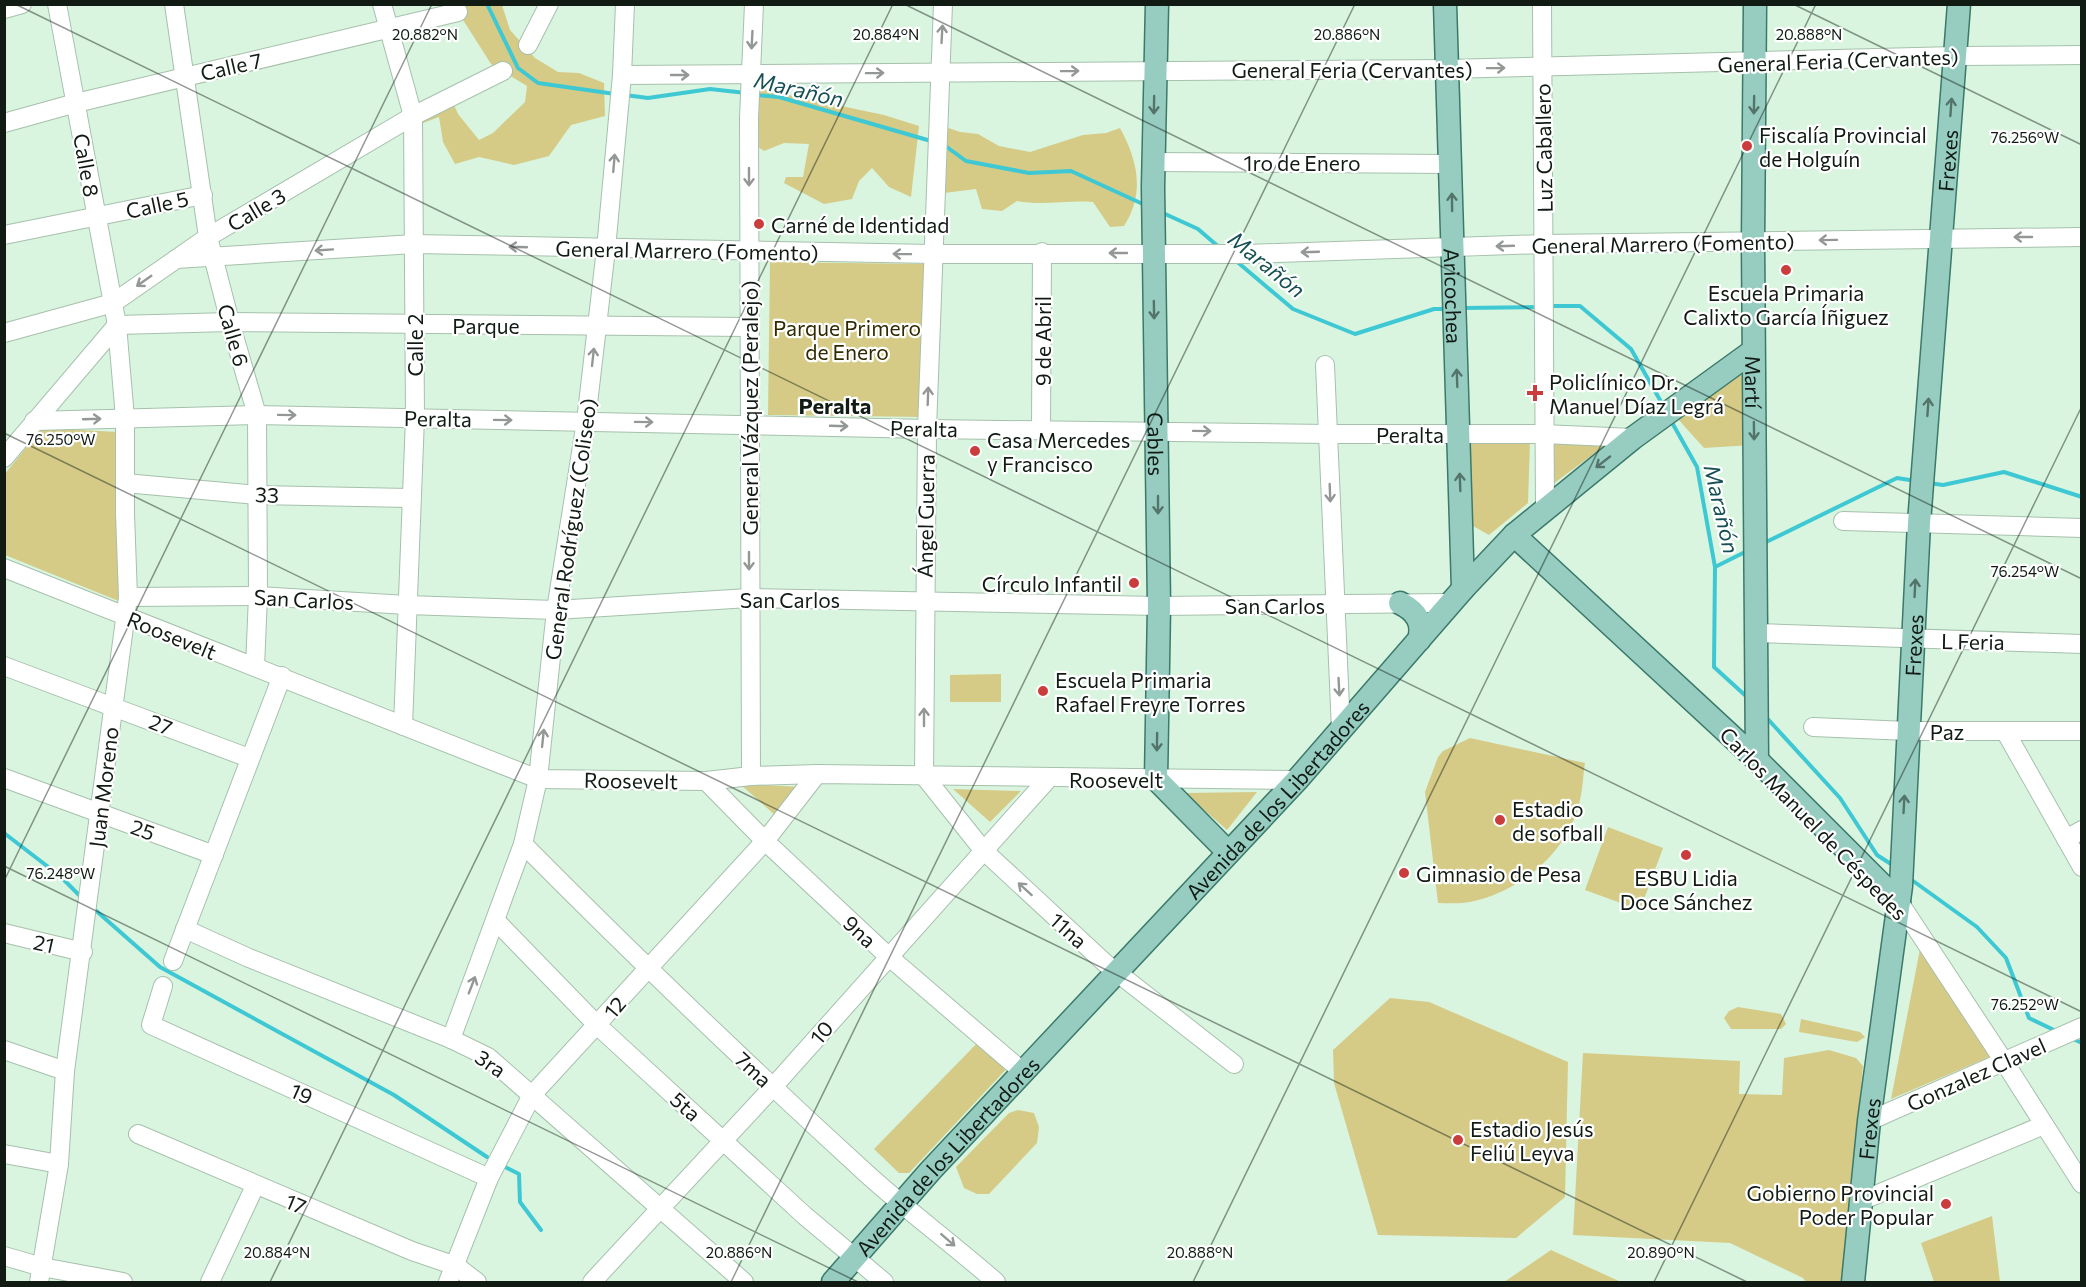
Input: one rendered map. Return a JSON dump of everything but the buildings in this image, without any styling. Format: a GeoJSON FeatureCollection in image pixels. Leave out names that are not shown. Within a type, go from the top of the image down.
{"type":"FeatureCollection","features":[{"type":"Feature","properties":{"kind":"main road","name":"Cables"},"geometry":{"type":"LineString","coordinates":[[1156,779],[1159,606],[1153,162],[1157,4]]}},
{"type":"Feature","properties":{"kind":"main road","name":"Aricochea"},"geometry":{"type":"LineString","coordinates":[[1444,4],[1459,433],[1461,531],[1457,596]]}},
{"type":"Feature","properties":{"kind":"main road","name":"Martí"},"geometry":{"type":"LineString","coordinates":[[1755,4],[1753,351],[1757,760]]}},
{"type":"Feature","properties":{"kind":"main road","name":"Frexes"},"geometry":{"type":"LineString","coordinates":[[1853,1282],[1869,1121],[1900,894],[1919,523],[1959,4]]}},
{"type":"Feature","properties":{"kind":"main road","name":"Avenida de los Libertadores"},"geometry":{"type":"LineString","coordinates":[[833,1282],[1116,971],[1297,780],[1457,596],[1510,540],[1545,508],[1642,432],[1753,351]]}},
{"type":"Feature","properties":{"kind":"main road"},"geometry":{"type":"LineString","coordinates":[[1461,531],[1484,551],[1510,540]]}},
{"type":"Feature","properties":{"kind":"main road","name":"Carlos Manuel de Céspedes"},"geometry":{"type":"LineString","coordinates":[[1510,540],[1757,760],[1900,894]]}},
{"type":"Feature","properties":{"kind":"main road"},"geometry":{"type":"LineString","coordinates":[[1400,603],[1413,611],[1419,620],[1422,630],[1419,640]]}},
{"type":"Feature","properties":{"kind":"main road"},"geometry":{"type":"LineString","coordinates":[[1726,732],[1757,727]]}},
{"type":"Feature","properties":{"kind":"main road"},"geometry":{"type":"LineString","coordinates":[[1156,779],[1228,852]]}},
{"type":"Feature","properties":{"kind":"street"},"geometry":{"type":"LineString","coordinates":[[4,9],[22,4]]}},
{"type":"Feature","properties":{"kind":"street","name":"Calle 8"},"geometry":{"type":"LineString","coordinates":[[57,4],[117,325]]}},
{"type":"Feature","properties":{"kind":"street","name":"Calle 6"},"geometry":{"type":"LineString","coordinates":[[174,4],[208,237],[257,415],[258,596],[255,667]]}},
{"type":"Feature","properties":{"kind":"street","name":"Calle 2"},"geometry":{"type":"LineString","coordinates":[[382,4],[413,116],[415,418],[410,498],[403,726]]}},
{"type":"Feature","properties":{"kind":"street"},"geometry":{"type":"LineString","coordinates":[[528,45],[549,4]]}},
{"type":"Feature","properties":{"kind":"street","name":"General Rodríguez (Coliseo)"},"geometry":{"type":"LineString","coordinates":[[452,1039],[523,844],[538,779],[556,610],[586,421],[606,249],[622,75],[625,4]]}},
{"type":"Feature","properties":{"kind":"street","name":"General Vázquez (Peralejo)"},"geometry":{"type":"LineString","coordinates":[[751,776],[748,251],[750,75],[754,4]]}},
{"type":"Feature","properties":{"kind":"street","name":"Ángel Guerra"},"geometry":{"type":"LineString","coordinates":[[924,776],[927,429],[944,4]]}},
{"type":"Feature","properties":{"kind":"street","name":"Luz Caballero"},"geometry":{"type":"LineString","coordinates":[[1542,4],[1545,508]]}},
{"type":"Feature","properties":{"kind":"street","name":"Calle 7"},"geometry":{"type":"LineString","coordinates":[[4,123],[186,76],[390,30],[458,12]]}},
{"type":"Feature","properties":{"kind":"street","name":"General Feria (Cervantes)"},"geometry":{"type":"LineString","coordinates":[[622,75],[1447,69],[1754,63],[1954,56],[2082,55]]}},
{"type":"Feature","properties":{"kind":"street","name":"Calle 3"},"geometry":{"type":"LineString","coordinates":[[4,333],[112,303],[208,237],[413,116],[503,71]]}},
{"type":"Feature","properties":{"kind":"street","name":"1ro de Enero"},"geometry":{"type":"LineString","coordinates":[[1153,162],[1451,164]]}},
{"type":"Feature","properties":{"kind":"street","name":"Calle 5"},"geometry":{"type":"LineString","coordinates":[[4,235],[203,195]]}},
{"type":"Feature","properties":{"kind":"street","name":"General Marrero (Fomento)"},"geometry":{"type":"LineString","coordinates":[[176,259],[414,243],[606,249],[933,254],[1042,252],[1245,254],[1544,244],[1753,243],[1941,237],[2082,237]]}},
{"type":"Feature","properties":{"kind":"street","name":"9 de Abril"},"geometry":{"type":"LineString","coordinates":[[1041,430],[1042,252]]}},
{"type":"Feature","properties":{"kind":"street","name":"Parque"},"geometry":{"type":"LineString","coordinates":[[117,325],[230,322],[748,327]]}},
{"type":"Feature","properties":{"kind":"street"},"geometry":{"type":"LineString","coordinates":[[4,458],[117,325]]}},
{"type":"Feature","properties":{"kind":"street","name":"Juan Moreno"},"geometry":{"type":"LineString","coordinates":[[40,1275],[59,1164],[65,1071],[83,952],[112,705],[128,597],[125,418],[117,325]]}},
{"type":"Feature","properties":{"kind":"street"},"geometry":{"type":"LineString","coordinates":[[1325,365],[1341,730]]}},
{"type":"Feature","properties":{"kind":"street","name":"Peralta"},"geometry":{"type":"LineString","coordinates":[[34,422],[257,415],[749,423],[927,429],[1158,430],[1328,434],[1642,432]]}},
{"type":"Feature","properties":{"kind":"street","name":"33"},"geometry":{"type":"LineString","coordinates":[[125,483],[257,495],[410,498]]}},
{"type":"Feature","properties":{"kind":"street"},"geometry":{"type":"LineString","coordinates":[[1843,521],[2082,528]]}},
{"type":"Feature","properties":{"kind":"street","name":"Roosevelt"},"geometry":{"type":"LineString","coordinates":[[4,568],[538,779],[706,781],[751,776],[817,774],[1048,779],[1297,780]]}},
{"type":"Feature","properties":{"kind":"street","name":"San Carlos"},"geometry":{"type":"LineString","coordinates":[[128,597],[258,596],[407,605],[556,610],[749,598],[1159,606],[1400,603],[1457,596]]}},
{"type":"Feature","properties":{"kind":"street","name":"L Feria"},"geometry":{"type":"LineString","coordinates":[[1756,633],[2082,644]]}},
{"type":"Feature","properties":{"kind":"street","name":"27"},"geometry":{"type":"LineString","coordinates":[[4,666],[112,705],[249,759]]}},
{"type":"Feature","properties":{"kind":"street"},"geometry":{"type":"LineString","coordinates":[[173,961],[282,676]]}},
{"type":"Feature","properties":{"kind":"street","name":"Paz"},"geometry":{"type":"LineString","coordinates":[[1813,727],[1908,731],[2082,731]]}},
{"type":"Feature","properties":{"kind":"street"},"geometry":{"type":"LineString","coordinates":[[2005,731],[2074,835],[2082,867]]}},
{"type":"Feature","properties":{"kind":"street","name":"12"},"geometry":{"type":"LineString","coordinates":[[452,1274],[489,1178],[532,1095],[598,1026],[646,969],[765,841],[817,774]]}},
{"type":"Feature","properties":{"kind":"street","name":"11na"},"geometry":{"type":"LineString","coordinates":[[924,776],[983,850],[1116,971],[1234,1064]]}},
{"type":"Feature","properties":{"kind":"street","name":"25"},"geometry":{"type":"LineString","coordinates":[[4,778],[214,855]]}},
{"type":"Feature","properties":{"kind":"street","name":"10"},"geometry":{"type":"LineString","coordinates":[[592,1282],[773,1087],[1048,779]]}},
{"type":"Feature","properties":{"kind":"street","name":"9na"},"geometry":{"type":"LineString","coordinates":[[706,781],[765,841],[888,956],[1023,1072]]}},
{"type":"Feature","properties":{"kind":"street","name":"7ma"},"geometry":{"type":"LineString","coordinates":[[523,844],[646,969],[773,1087],[903,1204],[996,1282]]}},
{"type":"Feature","properties":{"kind":"street","name":"Carlos Manuel de Céspedes"},"geometry":{"type":"LineString","coordinates":[[1900,894],[2082,1184]]}},
{"type":"Feature","properties":{"kind":"street","name":"5ta"},"geometry":{"type":"LineString","coordinates":[[496,921],[598,1026],[855,1260],[884,1282]]}},
{"type":"Feature","properties":{"kind":"street","name":"3ra"},"geometry":{"type":"LineString","coordinates":[[185,929],[249,958],[452,1039],[488,1057],[658,1209],[744,1282]]}},
{"type":"Feature","properties":{"kind":"street","name":"21"},"geometry":{"type":"LineString","coordinates":[[4,933],[83,952]]}},
{"type":"Feature","properties":{"kind":"street","name":"19"},"geometry":{"type":"LineString","coordinates":[[163,987],[151,1025],[489,1178]]}},
{"type":"Feature","properties":{"kind":"street","name":"Gonzalez Clavel"},"geometry":{"type":"LineString","coordinates":[[1869,1121],[2078,1029]]}},
{"type":"Feature","properties":{"kind":"street"},"geometry":{"type":"LineString","coordinates":[[4,1050],[65,1071]]}},
{"type":"Feature","properties":{"kind":"street"},"geometry":{"type":"LineString","coordinates":[[1861,1201],[2044,1125]]}},
{"type":"Feature","properties":{"kind":"street","name":"17"},"geometry":{"type":"LineString","coordinates":[[138,1134],[255,1186],[412,1251],[452,1274],[477,1282]]}},
{"type":"Feature","properties":{"kind":"street"},"geometry":{"type":"LineString","coordinates":[[4,1154],[59,1164]]}},
{"type":"Feature","properties":{"kind":"street"},"geometry":{"type":"LineString","coordinates":[[210,1282],[255,1186]]}},
{"type":"Feature","properties":{"kind":"street"},"geometry":{"type":"LineString","coordinates":[[4,1256],[40,1275],[123,1282]]}},
{"type":"Feature","properties":{"kind":"green space"},"geometry":{"type":"Polygon","coordinates":[[[456,5],[502,5],[510,30],[535,58],[558,72],[579,73],[604,83],[605,116],[571,125],[549,156],[514,165],[479,157],[455,164],[443,142],[439,117],[423,123],[424,103],[448,91],[458,114],[479,140],[493,133],[525,102],[527,86],[491,64],[458,12],[456,5]]]}},
{"type":"Feature","properties":{"kind":"green space"},"geometry":{"type":"Polygon","coordinates":[[[756,88],[884,115],[919,126],[911,197],[889,187],[872,168],[859,181],[852,199],[824,204],[784,183],[786,177],[803,177],[809,144],[784,143],[764,151],[755,145],[756,88]]]}},
{"type":"Feature","properties":{"kind":"green space"},"geometry":{"type":"Polygon","coordinates":[[[943,126],[960,132],[978,134],[999,146],[1030,152],[1083,135],[1106,133],[1120,128],[1131,153],[1137,177],[1137,189],[1131,214],[1124,226],[1110,227],[1093,202],[1017,201],[1002,211],[982,209],[976,189],[944,193],[943,126]]]}},
{"type":"Feature","properties":{"kind":"green space","name":"Parque Primero de Enero"},"geometry":{"type":"Polygon","coordinates":[[[770,262],[926,264],[923,417],[768,415],[770,262]]]}},
{"type":"Feature","properties":{"kind":"green space"},"geometry":{"type":"Polygon","coordinates":[[[1747,365],[1752,445],[1704,448],[1677,418],[1747,365]]]}},
{"type":"Feature","properties":{"kind":"green space"},"geometry":{"type":"Polygon","coordinates":[[[42,428],[118,432],[121,602],[5,555],[4,475],[42,428]]]}},
{"type":"Feature","properties":{"kind":"green space"},"geometry":{"type":"Polygon","coordinates":[[[1551,441],[1607,444],[1553,484],[1551,441]]]}},
{"type":"Feature","properties":{"kind":"green space"},"geometry":{"type":"Polygon","coordinates":[[[1469,442],[1530,442],[1528,503],[1489,535],[1473,526],[1469,442]]]}},
{"type":"Feature","properties":{"kind":"green space"},"geometry":{"type":"Polygon","coordinates":[[[1001,674],[1001,702],[950,702],[950,675],[1001,674]]]}},
{"type":"Feature","properties":{"kind":"green space","name":"Estadio de sofball"},"geometry":{"type":"Polygon","coordinates":[[[1470,738],[1585,763],[1581,795],[1574,819],[1565,836],[1540,867],[1507,889],[1489,897],[1466,903],[1438,903],[1425,792],[1438,757],[1443,751],[1470,738]]]}},
{"type":"Feature","properties":{"kind":"green space"},"geometry":{"type":"Polygon","coordinates":[[[740,784],[802,787],[776,816],[740,784]]]}},
{"type":"Feature","properties":{"kind":"green space"},"geometry":{"type":"Polygon","coordinates":[[[953,789],[1021,791],[990,822],[953,789]]]}},
{"type":"Feature","properties":{"kind":"green space"},"geometry":{"type":"Polygon","coordinates":[[[1257,792],[1227,830],[1185,793],[1257,792]]]}},
{"type":"Feature","properties":{"kind":"green space"},"geometry":{"type":"Polygon","coordinates":[[[1608,827],[1663,848],[1640,910],[1585,890],[1608,827]]]}},
{"type":"Feature","properties":{"kind":"green space"},"geometry":{"type":"Polygon","coordinates":[[[1921,944],[1994,1055],[1891,1099],[1921,944]]]}},
{"type":"Feature","properties":{"kind":"green space","name":"Estadio Jesús Feliú Leyva"},"geometry":{"type":"Polygon","coordinates":[[[1390,998],[1429,1002],[1568,1062],[1565,1197],[1516,1238],[1378,1235],[1334,1083],[1333,1050],[1390,998]]]}},
{"type":"Feature","properties":{"kind":"green space"},"geometry":{"type":"Polygon","coordinates":[[[1738,1007],[1781,1014],[1786,1024],[1781,1029],[1731,1029],[1724,1018],[1729,1011],[1738,1007]]]}},
{"type":"Feature","properties":{"kind":"green space"},"geometry":{"type":"Polygon","coordinates":[[[1801,1019],[1860,1032],[1865,1037],[1857,1042],[1799,1032],[1801,1019]]]}},
{"type":"Feature","properties":{"kind":"green space"},"geometry":{"type":"Polygon","coordinates":[[[985,1035],[1013,1062],[909,1173],[899,1173],[874,1149],[985,1035]]]}},
{"type":"Feature","properties":{"kind":"green space"},"geometry":{"type":"Polygon","coordinates":[[[1829,1050],[1856,1058],[1863,1066],[1842,1282],[1806,1282],[1803,1278],[1730,1243],[1573,1235],[1583,1053],[1740,1061],[1739,1094],[1782,1095],[1784,1058],[1829,1050]]]}},
{"type":"Feature","properties":{"kind":"green space"},"geometry":{"type":"Polygon","coordinates":[[[1018,1110],[1034,1113],[1039,1127],[1037,1143],[989,1194],[977,1194],[964,1188],[956,1167],[1009,1113],[1018,1110]]]}},
{"type":"Feature","properties":{"kind":"green space"},"geometry":{"type":"Polygon","coordinates":[[[1992,1216],[2000,1282],[1934,1282],[1921,1243],[1992,1216]]]}},
{"type":"Feature","properties":{"kind":"green space"},"geometry":{"type":"Polygon","coordinates":[[[1551,1250],[1621,1282],[1504,1282],[1551,1250]]]}},
{"type":"Feature","properties":{"kind":"waterway","name":"Marañón"},"geometry":{"type":"LineString","coordinates":[[487,4],[518,68],[538,83],[615,94]]}},
{"type":"Feature","properties":{"kind":"waterway","name":"Marañón"},"geometry":{"type":"LineString","coordinates":[[625,95],[648,98],[710,89],[746,93]]}},
{"type":"Feature","properties":{"kind":"waterway","name":"Marañón"},"geometry":{"type":"LineString","coordinates":[[756,95],[779,97],[931,141]]}},
{"type":"Feature","properties":{"kind":"waterway","name":"Marañón"},"geometry":{"type":"LineString","coordinates":[[944,145],[966,161],[1029,173],[1071,171],[1145,205]]}},
{"type":"Feature","properties":{"kind":"waterway","name":"Marañón"},"geometry":{"type":"LineString","coordinates":[[1163,213],[1198,229],[1220,248]]}},
{"type":"Feature","properties":{"kind":"waterway","name":"Marañón"},"geometry":{"type":"LineString","coordinates":[[1235,260],[1293,309],[1355,334],[1434,309],[1447,309]]}},
{"type":"Feature","properties":{"kind":"waterway","name":"Marañón"},"geometry":{"type":"LineString","coordinates":[[1550,306],[1580,306],[1631,349],[1664,407]]}},
{"type":"Feature","properties":{"kind":"waterway","name":"Marañón"},"geometry":{"type":"LineString","coordinates":[[1463,308],[1540,307]]}},
{"type":"Feature","properties":{"kind":"waterway","name":"Marañón"},"geometry":{"type":"LineString","coordinates":[[1670,419],[1697,467],[1715,567],[1714,667],[1747,697]]}},
{"type":"Feature","properties":{"kind":"waterway","name":"Marañón"},"geometry":{"type":"LineString","coordinates":[[1929,483],[1943,485],[2004,472],[2082,497]]}},
{"type":"Feature","properties":{"kind":"waterway","name":"Marañón"},"geometry":{"type":"LineString","coordinates":[[1764,543],[1897,478],[1916,481]]}},
{"type":"Feature","properties":{"kind":"waterway","name":"Marañón"},"geometry":{"type":"LineString","coordinates":[[1715,567],[1747,551]]}},
{"type":"Feature","properties":{"kind":"waterway"},"geometry":{"type":"LineString","coordinates":[[1765,716],[1840,798],[1877,855],[1894,866]]}},
{"type":"Feature","properties":{"kind":"waterway"},"geometry":{"type":"LineString","coordinates":[[4,833],[60,876],[81,897]]}},
{"type":"Feature","properties":{"kind":"waterway"},"geometry":{"type":"LineString","coordinates":[[1909,878],[1977,927],[2006,958],[2029,1018],[2056,1031]]}},
{"type":"Feature","properties":{"kind":"waterway"},"geometry":{"type":"LineString","coordinates":[[93,908],[160,967],[394,1095],[487,1157]]}},
{"type":"Feature","properties":{"kind":"waterway"},"geometry":{"type":"LineString","coordinates":[[2071,1038],[2082,1043]]}},
{"type":"Feature","properties":{"kind":"waterway"},"geometry":{"type":"LineString","coordinates":[[505,1167],[519,1174],[520,1202],[541,1230]]}},
{"type":"Feature","properties":{"kind":"place","name":"Fiscalía Provincial de Holguín"},"geometry":{"type":"Point","coordinates":[1747,146]}},
{"type":"Feature","properties":{"kind":"place","name":"Carné de Identidad"},"geometry":{"type":"Point","coordinates":[759,224]}},
{"type":"Feature","properties":{"kind":"place","name":"Escuela Primaria Calixto García Íñiguez"},"geometry":{"type":"Point","coordinates":[1786,270]}},
{"type":"Feature","properties":{"kind":"place","name":"Policlínico Dr. Manuel Díaz Legrá"},"geometry":{"type":"Point","coordinates":[1535,393]}},
{"type":"Feature","properties":{"kind":"place","name":"Casa Mercedes y Francisco"},"geometry":{"type":"Point","coordinates":[975,451]}},
{"type":"Feature","properties":{"kind":"place","name":"Círculo Infantil"},"geometry":{"type":"Point","coordinates":[1134,583]}},
{"type":"Feature","properties":{"kind":"place","name":"Escuela Primaria Rafael Freyre Torres"},"geometry":{"type":"Point","coordinates":[1043,691]}},
{"type":"Feature","properties":{"kind":"place","name":"Estadio de sofball"},"geometry":{"type":"Point","coordinates":[1500,820]}},
{"type":"Feature","properties":{"kind":"place","name":"ESBU Lidia Doce Sánchez"},"geometry":{"type":"Point","coordinates":[1686,855]}},
{"type":"Feature","properties":{"kind":"place","name":"Gimnasio de Pesa"},"geometry":{"type":"Point","coordinates":[1404,873]}},
{"type":"Feature","properties":{"kind":"place","name":"Estadio Jesús Feliú Leyva"},"geometry":{"type":"Point","coordinates":[1458,1140]}},
{"type":"Feature","properties":{"kind":"place","name":"Gobierno Provincial Poder Popular"},"geometry":{"type":"Point","coordinates":[1946,1204]}},
{"type":"Feature","properties":{"kind":"district","name":"Peralta"},"geometry":{"type":"Point","coordinates":[835,405]}}]}
